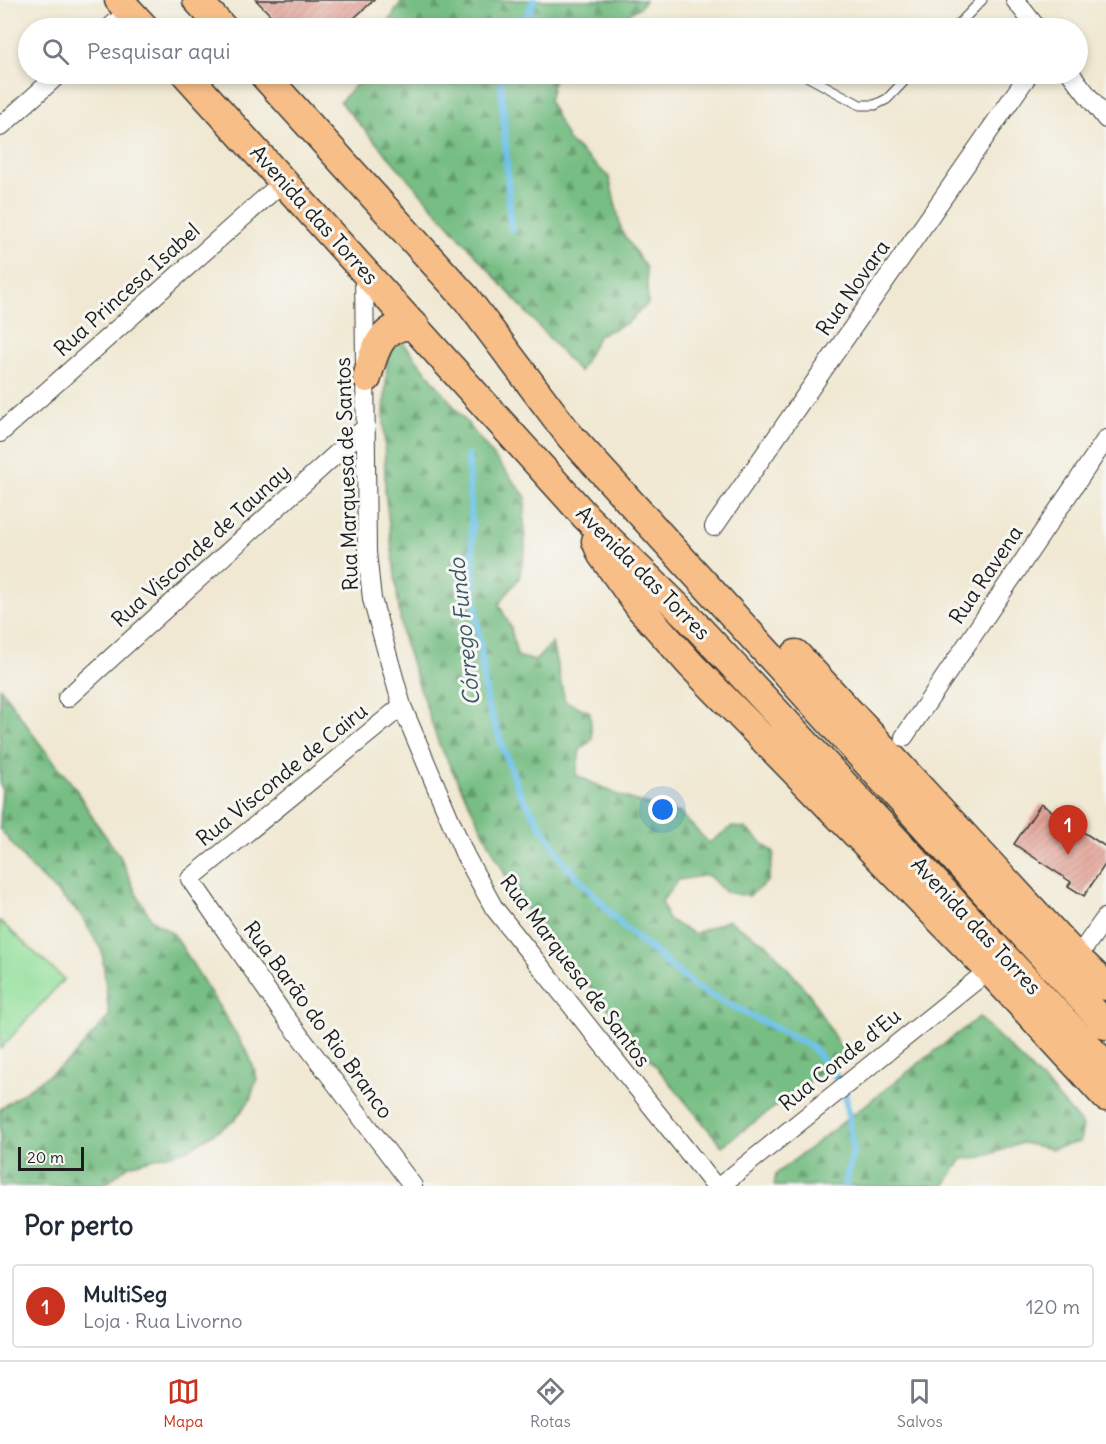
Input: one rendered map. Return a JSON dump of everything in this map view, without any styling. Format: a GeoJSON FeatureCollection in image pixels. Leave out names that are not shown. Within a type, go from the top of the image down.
{"type":"FeatureCollection","features":[{"type":"Feature","properties":{"kind":"main road"},"geometry":{"type":"LineString","coordinates":[[197,0],[214,18]]}},
{"type":"Feature","properties":{"kind":"main road","name":"Avenida das Torres"},"geometry":{"type":"LineString","coordinates":[[195,84],[586,517],[688,617],[1106,1066]]}},
{"type":"Feature","properties":{"kind":"main road","name":"Avenida das Torres"},"geometry":{"type":"LineString","coordinates":[[272,84],[466,298],[570,436],[1106,1025]]}},
{"type":"Feature","properties":{"kind":"main road"},"geometry":{"type":"LineString","coordinates":[[466,298],[1077,958],[1106,986]]}},
{"type":"Feature","properties":{"kind":"main road"},"geometry":{"type":"LineString","coordinates":[[367,378],[372,357],[387,333],[402,325],[415,326]]}},
{"type":"Feature","properties":{"kind":"main road"},"geometry":{"type":"LineString","coordinates":[[586,517],[602,555],[641,609],[691,664],[989,970],[1106,1098]]}},
{"type":"Feature","properties":{"kind":"street"},"geometry":{"type":"LineString","coordinates":[[1015,0],[1029,18]]}},
{"type":"Feature","properties":{"kind":"street"},"geometry":{"type":"LineString","coordinates":[[0,127],[48,84]]}},
{"type":"Feature","properties":{"kind":"street","name":"Rua Novara"},"geometry":{"type":"LineString","coordinates":[[714,527],[1022,84]]}},
{"type":"Feature","properties":{"kind":"street"},"geometry":{"type":"LineString","coordinates":[[1079,84],[1106,119]]}},
{"type":"Feature","properties":{"kind":"street","name":"Rua Princesa Isabel"},"geometry":{"type":"LineString","coordinates":[[0,433],[284,181]]}},
{"type":"Feature","properties":{"kind":"street","name":"Rua Marquesa de Santos"},"geometry":{"type":"LineString","coordinates":[[364,270],[367,378],[367,552],[372,599],[402,706],[465,855],[494,908],[715,1186]]}},
{"type":"Feature","properties":{"kind":"street","name":"Rua Visconde de Taunay"},"geometry":{"type":"LineString","coordinates":[[67,698],[366,427]]}},
{"type":"Feature","properties":{"kind":"street","name":"Rua Ravena"},"geometry":{"type":"LineString","coordinates":[[904,737],[1106,439]]}},
{"type":"Feature","properties":{"kind":"street","name":"Rua Visconde de Cairu"},"geometry":{"type":"LineString","coordinates":[[190,879],[402,706]]}},
{"type":"Feature","properties":{"kind":"street","name":"Rua Barão do Rio Branco"},"geometry":{"type":"LineString","coordinates":[[190,879],[281,1011],[413,1186]]}},
{"type":"Feature","properties":{"kind":"street"},"geometry":{"type":"LineString","coordinates":[[1077,958],[1106,917]]}},
{"type":"Feature","properties":{"kind":"street","name":"Rua Conde d'Eu"},"geometry":{"type":"LineString","coordinates":[[720,1186],[989,970]]}},
{"type":"Feature","properties":{"kind":"lane"},"geometry":{"type":"LineString","coordinates":[[965,18],[982,0]]}},
{"type":"Feature","properties":{"kind":"lane"},"geometry":{"type":"LineString","coordinates":[[821,84],[860,105],[875,105],[887,99],[901,84]]}},
{"type":"Feature","properties":{"kind":"green space"},"geometry":{"type":"Polygon","coordinates":[[[402,0],[645,0],[640,7],[623,18],[391,18],[402,0]]]}},
{"type":"Feature","properties":{"kind":"green space"},"geometry":{"type":"Polygon","coordinates":[[[357,84],[553,84],[549,101],[568,140],[609,177],[622,232],[646,268],[648,304],[627,323],[599,335],[579,372],[340,102],[357,84]]]}},
{"type":"Feature","properties":{"kind":"green space"},"geometry":{"type":"Polygon","coordinates":[[[402,341],[526,497],[525,551],[519,578],[499,604],[511,628],[517,656],[535,661],[552,643],[565,701],[590,712],[592,740],[580,750],[576,775],[618,795],[680,813],[709,843],[731,827],[745,828],[774,853],[768,881],[749,896],[725,892],[708,875],[678,880],[662,901],[667,919],[694,934],[728,920],[768,945],[810,995],[845,1055],[722,1146],[518,900],[438,742],[402,635],[385,491],[384,413],[388,347],[402,341]]]}},
{"type":"Feature","properties":{"kind":"green space"},"geometry":{"type":"Polygon","coordinates":[[[0,687],[40,744],[76,789],[94,820],[120,856],[137,895],[152,920],[174,934],[249,1055],[257,1078],[250,1100],[235,1120],[189,1149],[129,1165],[104,1186],[0,1186],[0,1109],[71,1059],[109,1016],[102,951],[80,914],[32,869],[0,829],[2,788],[0,785],[0,687]]]}},
{"type":"Feature","properties":{"kind":"green space"},"geometry":{"type":"Polygon","coordinates":[[[0,921],[64,979],[0,1049],[0,921]]]}},
{"type":"Feature","properties":{"kind":"green space"},"geometry":{"type":"Polygon","coordinates":[[[979,1017],[1052,1090],[1083,1126],[1080,1142],[1052,1149],[1022,1143],[982,1157],[962,1159],[944,1186],[774,1186],[776,1174],[979,1017]]]}},
{"type":"Feature","properties":{"kind":"building"},"geometry":{"type":"Polygon","coordinates":[[[256,0],[374,0],[354,18],[273,18],[256,0]]]}},
{"type":"Feature","properties":{"kind":"building"},"geometry":{"type":"Polygon","coordinates":[[[1041,804],[1106,847],[1106,863],[1084,896],[1068,886],[1071,882],[1014,844],[1041,804]]]}},
{"type":"Feature","properties":{"kind":"waterway","name":"Córrego Fundo"},"geometry":{"type":"LineString","coordinates":[[526,18],[534,0]]}},
{"type":"Feature","properties":{"kind":"waterway","name":"Córrego Fundo"},"geometry":{"type":"LineString","coordinates":[[501,84],[511,229]]}},
{"type":"Feature","properties":{"kind":"waterway","name":"Córrego Fundo"},"geometry":{"type":"LineString","coordinates":[[468,455],[476,615],[487,703],[519,791],[565,864],[624,927],[697,988],[812,1047],[844,1086],[853,1149],[845,1186]]}},
{"type":"Feature","properties":{"kind":"place","name":"MultiSeg"},"geometry":{"type":"Point","coordinates":[1068,855]}}]}
